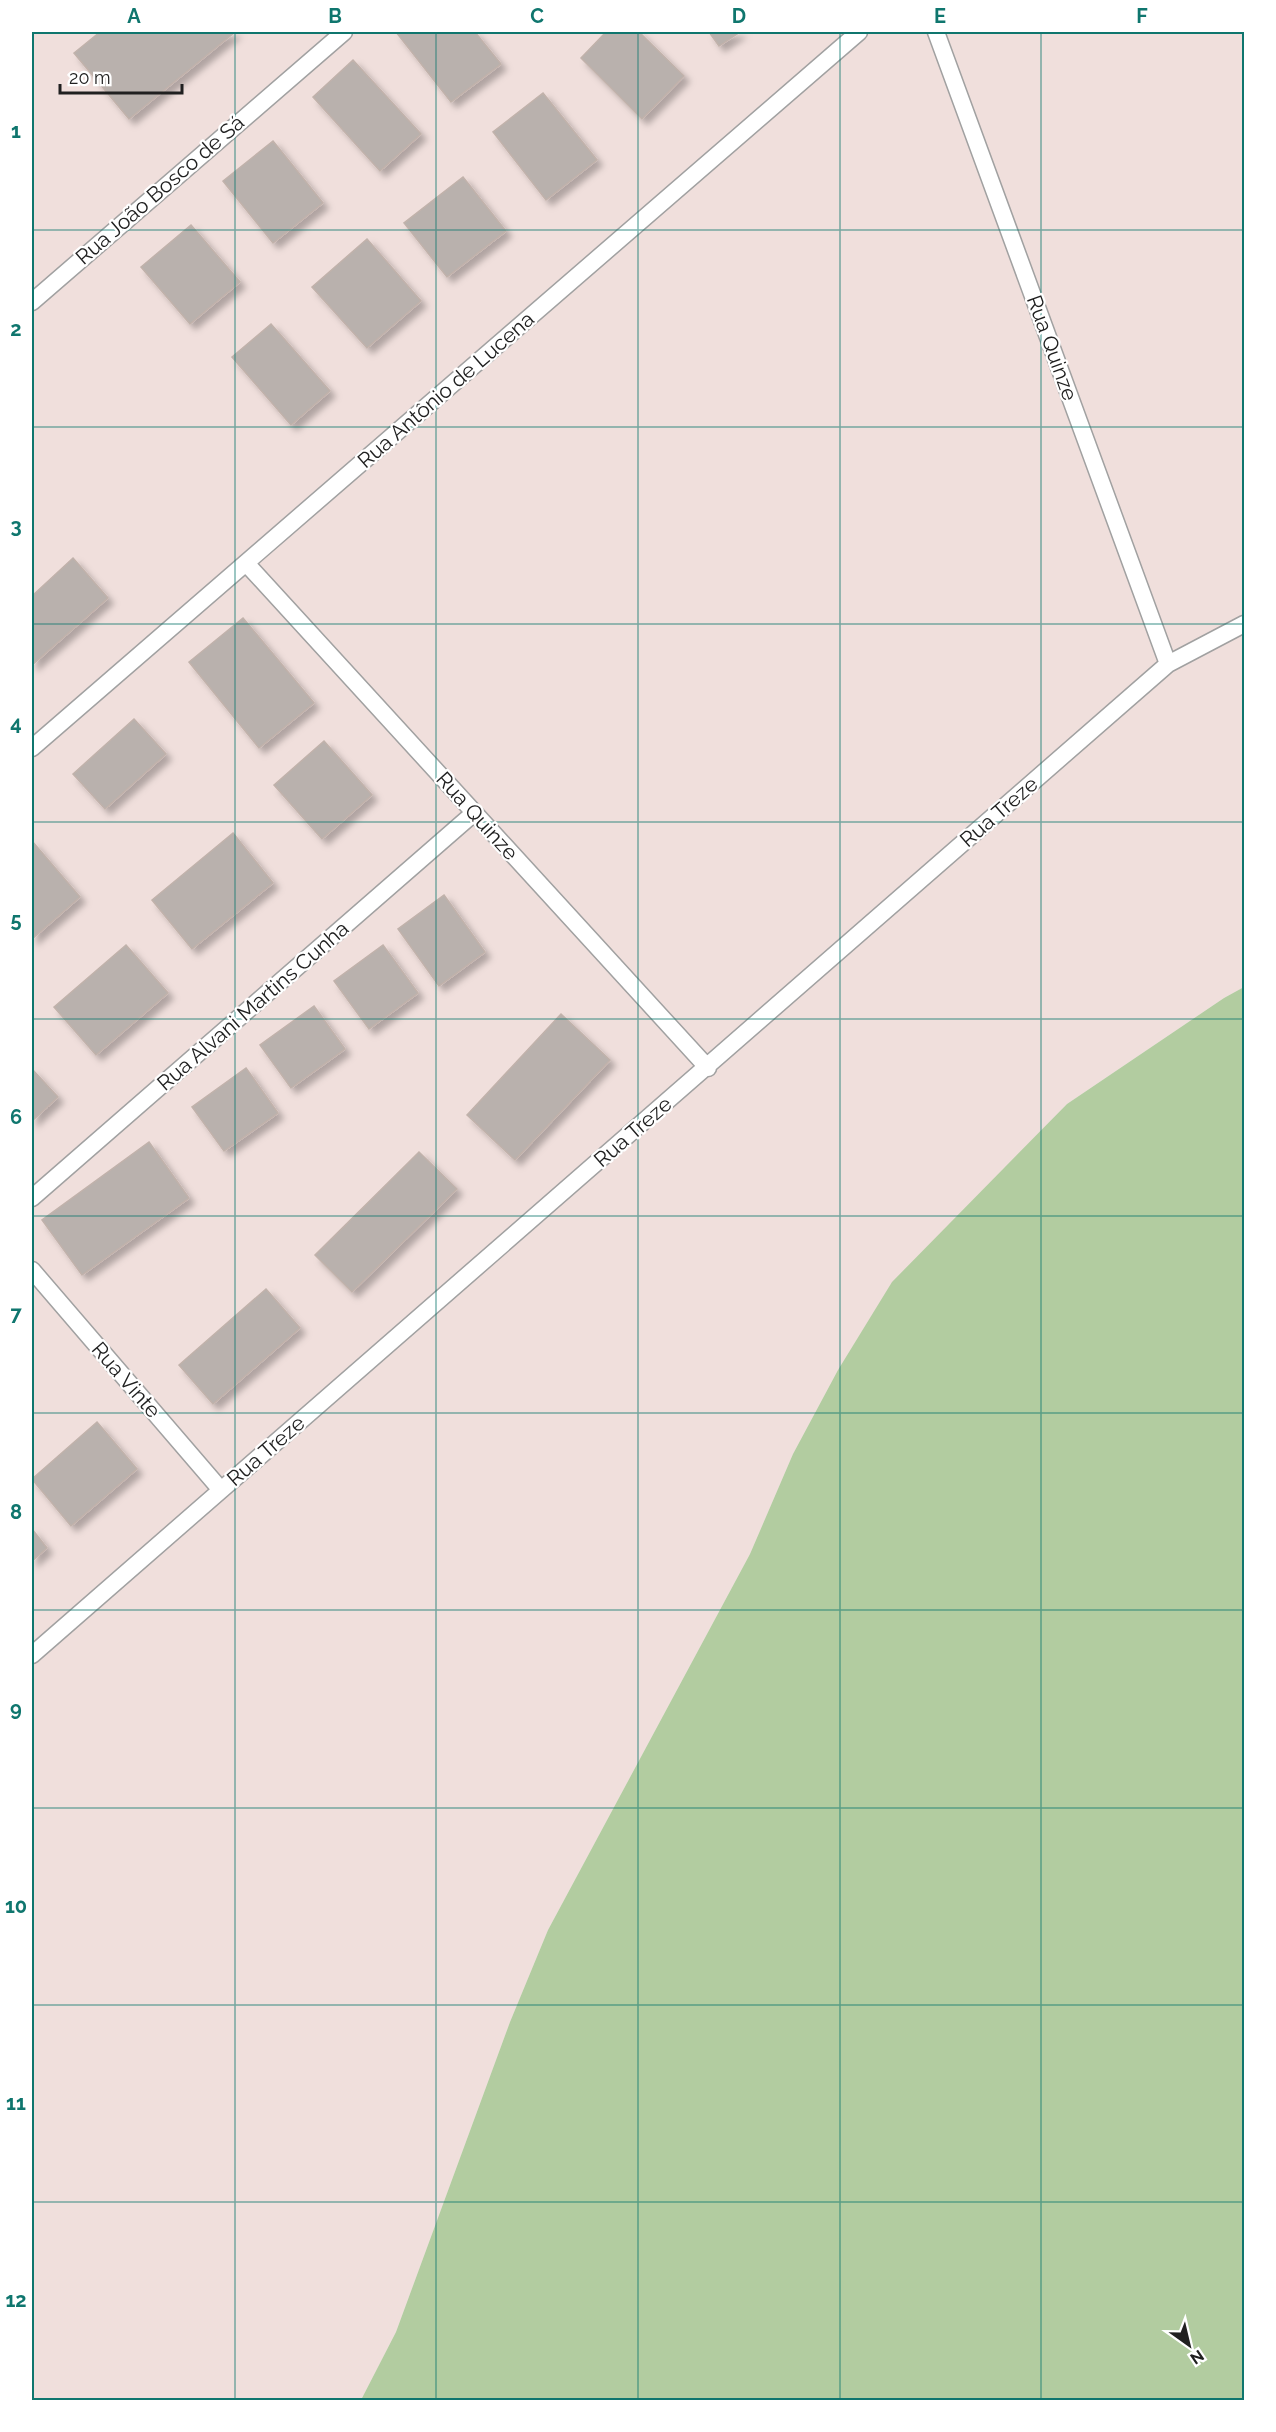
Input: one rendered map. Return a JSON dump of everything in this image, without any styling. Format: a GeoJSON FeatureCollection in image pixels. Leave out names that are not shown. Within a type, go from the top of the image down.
{"type":"FeatureCollection","features":[{"type":"Feature","properties":{"kind":"lane","name":"Rua João Bosco de Sá"},"geometry":{"type":"LineString","coordinates":[[32,302],[344,32]]}},
{"type":"Feature","properties":{"kind":"lane","name":"Rua Antônio de Lucena"},"geometry":{"type":"LineString","coordinates":[[32,748],[859,32]]}},
{"type":"Feature","properties":{"kind":"lane","name":"Rua Quinze"},"geometry":{"type":"LineString","coordinates":[[936,32],[1168,664]]}},
{"type":"Feature","properties":{"kind":"lane","name":"Rua Quinze"},"geometry":{"type":"LineString","coordinates":[[246,563],[708,1068]]}},
{"type":"Feature","properties":{"kind":"lane","name":"Rua Treze"},"geometry":{"type":"LineString","coordinates":[[32,1655],[708,1068],[1168,664],[1245,624]]}},
{"type":"Feature","properties":{"kind":"lane","name":"Rua Alvani Martins Cunha"},"geometry":{"type":"LineString","coordinates":[[32,1198],[474,813]]}},
{"type":"Feature","properties":{"kind":"lane","name":"Rua Vinte"},"geometry":{"type":"LineString","coordinates":[[32,1270],[221,1490]]}},
{"type":"Feature","properties":{"kind":"shaded area"},"geometry":{"type":"Polygon","coordinates":[[[32,32],[1244,32],[1244,987],[1224,998],[1067,1104],[892,1283],[838,1370],[793,1454],[750,1554],[548,1930],[510,2022],[396,2332],[361,2400],[32,2400],[32,32]]]}},
{"type":"Feature","properties":{"kind":"green space"},"geometry":{"type":"Polygon","coordinates":[[[1244,987],[1244,2400],[361,2400],[396,2332],[510,2022],[548,1930],[750,1554],[793,1454],[838,1370],[892,1282],[1067,1104],[1224,998],[1244,987]]]}},
{"type":"Feature","properties":{"kind":"building"},"geometry":{"type":"Polygon","coordinates":[[[100,32],[235,32],[129,119],[74,53],[100,32]]]}},
{"type":"Feature","properties":{"kind":"building"},"geometry":{"type":"Polygon","coordinates":[[[396,32],[475,32],[501,64],[451,102],[396,32]]]}},
{"type":"Feature","properties":{"kind":"building"},"geometry":{"type":"Polygon","coordinates":[[[606,32],[639,32],[684,76],[642,119],[581,58],[606,32]]]}},
{"type":"Feature","properties":{"kind":"building"},"geometry":{"type":"Polygon","coordinates":[[[709,32],[740,32],[719,46],[709,32]]]}},
{"type":"Feature","properties":{"kind":"building"},"geometry":{"type":"Polygon","coordinates":[[[353,60],[421,134],[380,171],[313,97],[353,60]]]}},
{"type":"Feature","properties":{"kind":"building"},"geometry":{"type":"Polygon","coordinates":[[[543,93],[597,160],[546,200],[493,132],[543,93]]]}},
{"type":"Feature","properties":{"kind":"building"},"geometry":{"type":"Polygon","coordinates":[[[273,141],[323,203],[273,243],[223,181],[273,141]]]}},
{"type":"Feature","properties":{"kind":"building"},"geometry":{"type":"Polygon","coordinates":[[[463,177],[506,231],[447,277],[404,223],[463,177]]]}},
{"type":"Feature","properties":{"kind":"building"},"geometry":{"type":"Polygon","coordinates":[[[191,225],[240,282],[190,324],[141,267],[191,225]]]}},
{"type":"Feature","properties":{"kind":"building"},"geometry":{"type":"Polygon","coordinates":[[[367,239],[421,301],[367,348],[312,287],[367,239]]]}},
{"type":"Feature","properties":{"kind":"building"},"geometry":{"type":"Polygon","coordinates":[[[271,324],[330,391],[291,425],[232,357],[271,324]]]}},
{"type":"Feature","properties":{"kind":"building"},"geometry":{"type":"Polygon","coordinates":[[[73,558],[108,598],[32,665],[32,596],[73,558]]]}},
{"type":"Feature","properties":{"kind":"building"},"geometry":{"type":"Polygon","coordinates":[[[243,618],[314,703],[259,748],[189,662],[243,618]]]}},
{"type":"Feature","properties":{"kind":"building"},"geometry":{"type":"Polygon","coordinates":[[[134,719],[166,754],[105,809],[73,774],[134,719]]]}},
{"type":"Feature","properties":{"kind":"building"},"geometry":{"type":"Polygon","coordinates":[[[324,741],[372,795],[322,839],[274,785],[324,741]]]}},
{"type":"Feature","properties":{"kind":"building"},"geometry":{"type":"Polygon","coordinates":[[[233,833],[273,883],[192,949],[152,900],[233,833]]]}},
{"type":"Feature","properties":{"kind":"building"},"geometry":{"type":"Polygon","coordinates":[[[32,841],[80,897],[32,939],[32,841]]]}},
{"type":"Feature","properties":{"kind":"building"},"geometry":{"type":"Polygon","coordinates":[[[444,895],[485,952],[439,986],[398,929],[444,895]]]}},
{"type":"Feature","properties":{"kind":"building"},"geometry":{"type":"Polygon","coordinates":[[[126,945],[168,993],[96,1055],[54,1007],[126,945]]]}},
{"type":"Feature","properties":{"kind":"building"},"geometry":{"type":"Polygon","coordinates":[[[383,945],[418,993],[369,1029],[334,981],[383,945]]]}},
{"type":"Feature","properties":{"kind":"building"},"geometry":{"type":"Polygon","coordinates":[[[314,1006],[345,1049],[291,1088],[260,1045],[314,1006]]]}},
{"type":"Feature","properties":{"kind":"building"},"geometry":{"type":"Polygon","coordinates":[[[561,1014],[610,1060],[515,1160],[467,1115],[561,1014]]]}},
{"type":"Feature","properties":{"kind":"building"},"geometry":{"type":"Polygon","coordinates":[[[246,1068],[278,1113],[224,1151],[192,1107],[246,1068]]]}},
{"type":"Feature","properties":{"kind":"building"},"geometry":{"type":"Polygon","coordinates":[[[32,1069],[58,1097],[32,1121],[32,1069]]]}},
{"type":"Feature","properties":{"kind":"building"},"geometry":{"type":"Polygon","coordinates":[[[149,1142],[189,1198],[82,1275],[42,1220],[149,1142]]]}},
{"type":"Feature","properties":{"kind":"building"},"geometry":{"type":"Polygon","coordinates":[[[419,1152],[457,1189],[352,1292],[315,1255],[419,1152]]]}},
{"type":"Feature","properties":{"kind":"building"},"geometry":{"type":"Polygon","coordinates":[[[266,1289],[300,1328],[213,1404],[179,1365],[266,1289]]]}},
{"type":"Feature","properties":{"kind":"building"},"geometry":{"type":"Polygon","coordinates":[[[97,1422],[137,1469],[71,1526],[32,1479],[97,1422]]]}},
{"type":"Feature","properties":{"kind":"building"},"geometry":{"type":"Polygon","coordinates":[[[32,1529],[47,1548],[32,1561],[32,1529]]]}}]}
